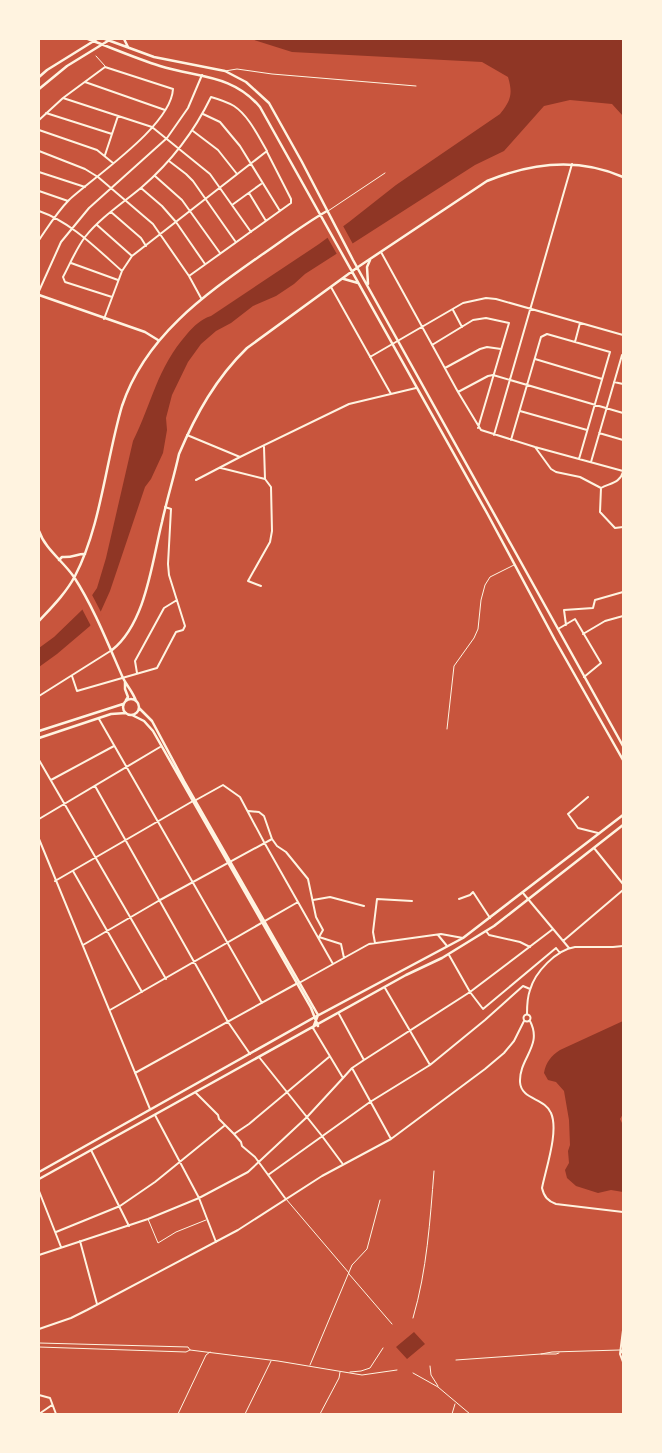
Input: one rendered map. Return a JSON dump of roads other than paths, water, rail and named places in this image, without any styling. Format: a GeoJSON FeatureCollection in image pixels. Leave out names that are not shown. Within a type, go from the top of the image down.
{"type":"FeatureCollection","features":[{"type":"Feature","properties":{"kind":"street"},"geometry":{"type":"LineString","coordinates":[[88,39],[95,40],[102,45],[160,66],[202,75],[237,86],[251,96],[260,107],[623,760]]}},
{"type":"Feature","properties":{"kind":"street"},"geometry":{"type":"LineString","coordinates":[[39,88],[67,66],[102,45],[108,39],[154,56],[224,71],[246,82],[269,103],[623,746]]}},
{"type":"Feature","properties":{"kind":"street"},"geometry":{"type":"LineString","coordinates":[[124,39],[129,48]]}},
{"type":"Feature","properties":{"kind":"street"},"geometry":{"type":"LineString","coordinates":[[39,78],[47,70],[95,40]]}},
{"type":"Feature","properties":{"kind":"street"},"geometry":{"type":"LineString","coordinates":[[39,240],[68,201],[114,163],[152,126],[165,110],[172,96],[172,89],[105,66],[96,56]]}},
{"type":"Feature","properties":{"kind":"street"},"geometry":{"type":"LineString","coordinates":[[39,120],[63,98],[105,66]]}},
{"type":"Feature","properties":{"kind":"street"},"geometry":{"type":"LineString","coordinates":[[224,71],[238,69],[272,74],[416,86]]}},
{"type":"Feature","properties":{"kind":"street"},"geometry":{"type":"LineString","coordinates":[[39,291],[61,242],[89,208],[167,138],[188,108],[202,75]]}},
{"type":"Feature","properties":{"kind":"street"},"geometry":{"type":"LineString","coordinates":[[84,82],[165,110]]}},
{"type":"Feature","properties":{"kind":"street"},"geometry":{"type":"LineString","coordinates":[[112,298],[65,282],[63,277],[85,238],[110,212],[155,176],[180,148],[203,114],[211,97],[233,105],[250,122],[267,151],[292,203],[189,276]]}},
{"type":"Feature","properties":{"kind":"street"},"geometry":{"type":"LineString","coordinates":[[63,98],[152,126],[201,165],[221,187],[251,232]]}},
{"type":"Feature","properties":{"kind":"street"},"geometry":{"type":"LineString","coordinates":[[46,112],[112,134]]}},
{"type":"Feature","properties":{"kind":"street"},"geometry":{"type":"LineString","coordinates":[[203,114],[220,122],[233,137],[280,211]]}},
{"type":"Feature","properties":{"kind":"street"},"geometry":{"type":"LineString","coordinates":[[105,155],[118,116]]}},
{"type":"Feature","properties":{"kind":"street"},"geometry":{"type":"LineString","coordinates":[[39,130],[97,150],[114,163]]}},
{"type":"Feature","properties":{"kind":"street"},"geometry":{"type":"LineString","coordinates":[[192,131],[218,150],[238,174]]}},
{"type":"Feature","properties":{"kind":"street"},"geometry":{"type":"LineString","coordinates":[[39,151],[85,169],[98,177],[153,224],[189,276],[201,298]]}},
{"type":"Feature","properties":{"kind":"street"},"geometry":{"type":"LineString","coordinates":[[104,318],[122,271],[132,256],[267,151]]}},
{"type":"Feature","properties":{"kind":"street"},"geometry":{"type":"LineString","coordinates":[[169,161],[193,182],[236,242]]}},
{"type":"Feature","properties":{"kind":"street"},"geometry":{"type":"LineString","coordinates":[[39,696],[112,650],[128,632],[141,605],[165,507],[187,435],[208,395],[232,362],[247,348],[358,267],[487,181],[510,171],[549,164],[595,167],[623,177]]}},
{"type":"Feature","properties":{"kind":"street"},"geometry":{"type":"LineString","coordinates":[[494,435],[572,164]]}},
{"type":"Feature","properties":{"kind":"street"},"geometry":{"type":"LineString","coordinates":[[39,172],[85,187]]}},
{"type":"Feature","properties":{"kind":"street"},"geometry":{"type":"LineString","coordinates":[[39,621],[54,606],[74,578],[85,554],[126,394],[141,365],[158,340],[201,298],[385,173]]}},
{"type":"Feature","properties":{"kind":"street"},"geometry":{"type":"LineString","coordinates":[[155,176],[177,194],[220,253]]}},
{"type":"Feature","properties":{"kind":"street"},"geometry":{"type":"LineString","coordinates":[[232,205],[262,183]]}},
{"type":"Feature","properties":{"kind":"street"},"geometry":{"type":"LineString","coordinates":[[140,188],[162,206],[176,222],[205,264]]}},
{"type":"Feature","properties":{"kind":"street"},"geometry":{"type":"LineString","coordinates":[[39,191],[68,201]]}},
{"type":"Feature","properties":{"kind":"street"},"geometry":{"type":"LineString","coordinates":[[248,193],[266,221]]}},
{"type":"Feature","properties":{"kind":"street"},"geometry":{"type":"LineString","coordinates":[[39,211],[55,217],[85,238],[122,271]]}},
{"type":"Feature","properties":{"kind":"street"},"geometry":{"type":"LineString","coordinates":[[110,212],[141,238],[146,246]]}},
{"type":"Feature","properties":{"kind":"street"},"geometry":{"type":"LineString","coordinates":[[97,225],[132,256]]}},
{"type":"Feature","properties":{"kind":"street"},"geometry":{"type":"LineString","coordinates":[[381,252],[478,428],[510,440],[623,471],[622,476],[618,480],[602,488]]}},
{"type":"Feature","properties":{"kind":"street"},"geometry":{"type":"LineString","coordinates":[[368,285],[367,267],[371,259]]}},
{"type":"Feature","properties":{"kind":"street"},"geometry":{"type":"LineString","coordinates":[[70,263],[118,280]]}},
{"type":"Feature","properties":{"kind":"street"},"geometry":{"type":"LineString","coordinates":[[342,279],[353,280],[358,283]]}},
{"type":"Feature","properties":{"kind":"street"},"geometry":{"type":"LineString","coordinates":[[331,288],[391,394]]}},
{"type":"Feature","properties":{"kind":"street"},"geometry":{"type":"LineString","coordinates":[[39,295],[145,332],[158,340]]}},
{"type":"Feature","properties":{"kind":"street"},"geometry":{"type":"LineString","coordinates":[[370,357],[463,303],[486,298],[531,308],[623,335]]}},
{"type":"Feature","properties":{"kind":"street"},"geometry":{"type":"LineString","coordinates":[[452,309],[462,327]]}},
{"type":"Feature","properties":{"kind":"street"},"geometry":{"type":"LineString","coordinates":[[432,346],[473,320],[486,318],[508,324],[478,428]]}},
{"type":"Feature","properties":{"kind":"street"},"geometry":{"type":"LineString","coordinates":[[575,342],[580,323]]}},
{"type":"Feature","properties":{"kind":"street"},"geometry":{"type":"LineString","coordinates":[[510,440],[541,337],[547,334],[610,352],[579,459]]}},
{"type":"Feature","properties":{"kind":"street"},"geometry":{"type":"LineString","coordinates":[[445,368],[487,346],[501,349]]}},
{"type":"Feature","properties":{"kind":"street"},"geometry":{"type":"LineString","coordinates":[[591,462],[623,356]]}},
{"type":"Feature","properties":{"kind":"street"},"geometry":{"type":"LineString","coordinates":[[535,359],[602,379]]}},
{"type":"Feature","properties":{"kind":"street"},"geometry":{"type":"LineString","coordinates":[[458,392],[493,375],[623,413]]}},
{"type":"Feature","properties":{"kind":"street"},"geometry":{"type":"LineString","coordinates":[[614,382],[623,384]]}},
{"type":"Feature","properties":{"kind":"street"},"geometry":{"type":"LineString","coordinates":[[196,480],[348,404],[416,388]]}},
{"type":"Feature","properties":{"kind":"street"},"geometry":{"type":"LineString","coordinates":[[520,410],[587,430]]}},
{"type":"Feature","properties":{"kind":"street"},"geometry":{"type":"LineString","coordinates":[[599,433],[623,440]]}},
{"type":"Feature","properties":{"kind":"street"},"geometry":{"type":"LineString","coordinates":[[187,435],[240,457]]}},
{"type":"Feature","properties":{"kind":"street"},"geometry":{"type":"LineString","coordinates":[[261,586],[248,581],[264,556],[272,531],[271,508],[273,495],[271,487],[265,479],[264,446]]}},
{"type":"Feature","properties":{"kind":"street"},"geometry":{"type":"LineString","coordinates":[[535,447],[556,472],[580,477],[602,488]]}},
{"type":"Feature","properties":{"kind":"street"},"geometry":{"type":"LineString","coordinates":[[221,468],[265,479]]}},
{"type":"Feature","properties":{"kind":"street"},"geometry":{"type":"LineString","coordinates":[[602,488],[600,512],[616,528],[623,527]]}},
{"type":"Feature","properties":{"kind":"street"},"geometry":{"type":"LineString","coordinates":[[72,676],[77,691],[157,668],[176,632],[183,630],[185,626],[168,564],[171,509],[165,507]]}},
{"type":"Feature","properties":{"kind":"street"},"geometry":{"type":"LineString","coordinates":[[39,531],[50,549],[78,585],[112,650],[125,682],[131,689],[139,708],[152,721],[194,801],[298,983],[316,1017],[318,1026]]}},
{"type":"Feature","properties":{"kind":"street"},"geometry":{"type":"LineString","coordinates":[[59,560],[62,557],[70,558],[82,553],[85,554]]}},
{"type":"Feature","properties":{"kind":"street"},"geometry":{"type":"LineString","coordinates":[[447,730],[454,666],[474,638],[485,584],[490,577],[514,565]]}},
{"type":"Feature","properties":{"kind":"street"},"geometry":{"type":"LineString","coordinates":[[566,625],[564,610],[593,608],[595,600],[623,592]]}},
{"type":"Feature","properties":{"kind":"street"},"geometry":{"type":"LineString","coordinates":[[137,673],[135,661],[164,608],[177,600]]}},
{"type":"Feature","properties":{"kind":"street"},"geometry":{"type":"LineString","coordinates":[[583,634],[605,621],[623,616]]}},
{"type":"Feature","properties":{"kind":"street"},"geometry":{"type":"LineString","coordinates":[[558,629],[575,619],[601,663],[584,677]]}},
{"type":"Feature","properties":{"kind":"street"},"geometry":{"type":"LineString","coordinates":[[39,731],[123,704],[128,697],[125,682]]}},
{"type":"Feature","properties":{"kind":"street"},"geometry":{"type":"LineString","coordinates":[[126,700],[136,701]]}},
{"type":"Feature","properties":{"kind":"street"},"geometry":{"type":"LineString","coordinates":[[123,704],[123,709],[126,713]]}},
{"type":"Feature","properties":{"kind":"street"},"geometry":{"type":"LineString","coordinates":[[132,715],[139,708]]}},
{"type":"Feature","properties":{"kind":"street"},"geometry":{"type":"LineString","coordinates":[[39,738],[106,716],[126,713],[132,715],[144,721],[153,731],[160,746],[194,801]]}},
{"type":"Feature","properties":{"kind":"street"},"geometry":{"type":"LineString","coordinates":[[99,719],[262,1003]]}},
{"type":"Feature","properties":{"kind":"street"},"geometry":{"type":"LineString","coordinates":[[50,780],[114,746]]}},
{"type":"Feature","properties":{"kind":"street"},"geometry":{"type":"LineString","coordinates":[[39,819],[160,746]]}},
{"type":"Feature","properties":{"kind":"street"},"geometry":{"type":"LineString","coordinates":[[39,760],[166,979]]}},
{"type":"Feature","properties":{"kind":"street"},"geometry":{"type":"LineString","coordinates":[[55,881],[223,785],[240,796],[333,964]]}},
{"type":"Feature","properties":{"kind":"street"},"geometry":{"type":"LineString","coordinates":[[95,786],[228,1022],[250,1054]]}},
{"type":"Feature","properties":{"kind":"street"},"geometry":{"type":"LineString","coordinates":[[588,797],[568,814],[578,828],[600,833]]}},
{"type":"Feature","properties":{"kind":"street"},"geometry":{"type":"LineString","coordinates":[[248,811],[259,812],[264,816],[272,839],[277,846],[286,852],[308,879],[316,917],[322,930],[319,937]]}},
{"type":"Feature","properties":{"kind":"street"},"geometry":{"type":"LineString","coordinates":[[39,1172],[316,1017],[463,938],[623,815]]}},
{"type":"Feature","properties":{"kind":"street"},"geometry":{"type":"LineString","coordinates":[[39,1179],[448,954],[486,931],[623,825]]}},
{"type":"Feature","properties":{"kind":"street"},"geometry":{"type":"LineString","coordinates":[[39,838],[150,1109]]}},
{"type":"Feature","properties":{"kind":"street"},"geometry":{"type":"LineString","coordinates":[[83,945],[192,882],[272,839]]}},
{"type":"Feature","properties":{"kind":"street"},"geometry":{"type":"LineString","coordinates":[[594,848],[623,884]]}},
{"type":"Feature","properties":{"kind":"street"},"geometry":{"type":"LineString","coordinates":[[73,872],[142,992]]}},
{"type":"Feature","properties":{"kind":"street"},"geometry":{"type":"LineString","coordinates":[[563,941],[623,890]]}},
{"type":"Feature","properties":{"kind":"street"},"geometry":{"type":"LineString","coordinates":[[458,898],[470,895],[473,892],[490,918]]}},
{"type":"Feature","properties":{"kind":"street"},"geometry":{"type":"LineString","coordinates":[[523,893],[570,948]]}},
{"type":"Feature","properties":{"kind":"street"},"geometry":{"type":"LineString","coordinates":[[313,900],[330,897],[364,906]]}},
{"type":"Feature","properties":{"kind":"street"},"geometry":{"type":"LineString","coordinates":[[375,943],[373,932],[377,899],[412,902]]}},
{"type":"Feature","properties":{"kind":"street"},"geometry":{"type":"LineString","coordinates":[[110,1010],[298,902]]}},
{"type":"Feature","properties":{"kind":"street"},"geometry":{"type":"LineString","coordinates":[[39,1255],[148,1219],[199,1198],[248,1172],[307,1117],[352,1068],[470,992],[553,929]]}},
{"type":"Feature","properties":{"kind":"street"},"geometry":{"type":"LineString","coordinates":[[486,931],[489,935],[520,942],[530,947]]}},
{"type":"Feature","properties":{"kind":"street"},"geometry":{"type":"LineString","coordinates":[[136,1073],[368,944],[438,935],[463,938]]}},
{"type":"Feature","properties":{"kind":"street"},"geometry":{"type":"LineString","coordinates":[[438,935],[447,946]]}},
{"type":"Feature","properties":{"kind":"street"},"geometry":{"type":"LineString","coordinates":[[319,937],[341,944],[344,958]]}},
{"type":"Feature","properties":{"kind":"street"},"geometry":{"type":"LineString","coordinates":[[39,1329],[71,1318],[98,1305],[216,1242],[261,1216],[286,1198],[342,1164],[392,1139],[485,1069],[514,1041],[524,1021],[524,1016],[527,1014],[530,989],[538,974],[560,953],[570,948],[623,946]]}},
{"type":"Feature","properties":{"kind":"street"},"geometry":{"type":"LineString","coordinates":[[448,954],[470,992],[483,1009],[556,948],[560,953]]}},
{"type":"Feature","properties":{"kind":"street"},"geometry":{"type":"LineString","coordinates":[[520,980],[523,986],[530,989]]}},
{"type":"Feature","properties":{"kind":"street"},"geometry":{"type":"LineString","coordinates":[[268,1175],[370,1102],[430,1065],[523,986]]}},
{"type":"Feature","properties":{"kind":"street"},"geometry":{"type":"LineString","coordinates":[[385,988],[430,1065]]}},
{"type":"Feature","properties":{"kind":"street"},"geometry":{"type":"LineString","coordinates":[[339,1014],[364,1060]]}},
{"type":"Feature","properties":{"kind":"street"},"geometry":{"type":"LineString","coordinates":[[527,1014],[530,1016],[534,1029],[534,1039],[521,1070],[520,1085],[529,1097],[545,1105],[550,1110],[554,1128],[542,1188],[543,1193],[550,1201],[556,1204],[623,1212]]}},
{"type":"Feature","properties":{"kind":"street"},"geometry":{"type":"LineString","coordinates":[[316,1017],[313,1028],[329,1058],[343,1078]]}},
{"type":"Feature","properties":{"kind":"street"},"geometry":{"type":"LineString","coordinates":[[524,1021],[530,1021]]}},
{"type":"Feature","properties":{"kind":"street"},"geometry":{"type":"LineString","coordinates":[[259,1057],[342,1164]]}},
{"type":"Feature","properties":{"kind":"street"},"geometry":{"type":"LineString","coordinates":[[234,1134],[249,1124],[329,1058]]}},
{"type":"Feature","properties":{"kind":"street"},"geometry":{"type":"LineString","coordinates":[[352,1068],[392,1139]]}},
{"type":"Feature","properties":{"kind":"street"},"geometry":{"type":"LineString","coordinates":[[196,1093],[218,1115],[224,1126],[234,1134],[242,1146],[255,1158],[286,1198],[392,1324]]}},
{"type":"Feature","properties":{"kind":"street"},"geometry":{"type":"LineString","coordinates":[[155,1114],[199,1198],[216,1242]]}},
{"type":"Feature","properties":{"kind":"street"},"geometry":{"type":"LineString","coordinates":[[56,1232],[120,1206],[155,1182],[224,1126]]}},
{"type":"Feature","properties":{"kind":"street"},"geometry":{"type":"LineString","coordinates":[[92,1150],[129,1226]]}},
{"type":"Feature","properties":{"kind":"street"},"geometry":{"type":"LineString","coordinates":[[413,1318],[423,1280],[434,1170]]}},
{"type":"Feature","properties":{"kind":"street"},"geometry":{"type":"LineString","coordinates":[[39,1191],[62,1247]]}},
{"type":"Feature","properties":{"kind":"street"},"geometry":{"type":"LineString","coordinates":[[310,1366],[352,1264],[367,1249],[380,1200]]}},
{"type":"Feature","properties":{"kind":"street"},"geometry":{"type":"LineString","coordinates":[[148,1219],[158,1243],[176,1232],[207,1220]]}},
{"type":"Feature","properties":{"kind":"street"},"geometry":{"type":"LineString","coordinates":[[80,1241],[98,1305]]}},
{"type":"Feature","properties":{"kind":"street"},"geometry":{"type":"LineString","coordinates":[[623,1330],[620,1354],[623,1362]]}},
{"type":"Feature","properties":{"kind":"street"},"geometry":{"type":"LineString","coordinates":[[39,1343],[188,1347],[190,1350]]}},
{"type":"Feature","properties":{"kind":"street"},"geometry":{"type":"LineString","coordinates":[[39,1347],[155,1352],[186,1352],[190,1350],[349,1372],[370,1368],[383,1348]]}},
{"type":"Feature","properties":{"kind":"street"},"geometry":{"type":"LineString","coordinates":[[456,1360],[552,1352],[621,1350]]}},
{"type":"Feature","properties":{"kind":"street"},"geometry":{"type":"LineString","coordinates":[[621,1350],[623,1354]]}},
{"type":"Feature","properties":{"kind":"street"},"geometry":{"type":"LineString","coordinates":[[178,1414],[206,1355],[210,1352]]}},
{"type":"Feature","properties":{"kind":"street"},"geometry":{"type":"LineString","coordinates":[[245,1414],[271,1360]]}},
{"type":"Feature","properties":{"kind":"street"},"geometry":{"type":"LineString","coordinates":[[430,1366],[431,1375],[438,1387]]}},
{"type":"Feature","properties":{"kind":"street"},"geometry":{"type":"LineString","coordinates":[[349,1372],[352,1374],[370,1375],[397,1370]]}},
{"type":"Feature","properties":{"kind":"street"},"geometry":{"type":"LineString","coordinates":[[320,1414],[339,1378],[340,1371]]}},
{"type":"Feature","properties":{"kind":"street"},"geometry":{"type":"LineString","coordinates":[[413,1373],[438,1387],[470,1414]]}},
{"type":"Feature","properties":{"kind":"street"},"geometry":{"type":"LineString","coordinates":[[39,1395],[50,1398],[56,1414]]}},
{"type":"Feature","properties":{"kind":"street"},"geometry":{"type":"LineString","coordinates":[[452,1414],[455,1403]]}},
{"type":"Feature","properties":{"kind":"street"},"geometry":{"type":"LineString","coordinates":[[39,1414],[52,1405]]}}]}
